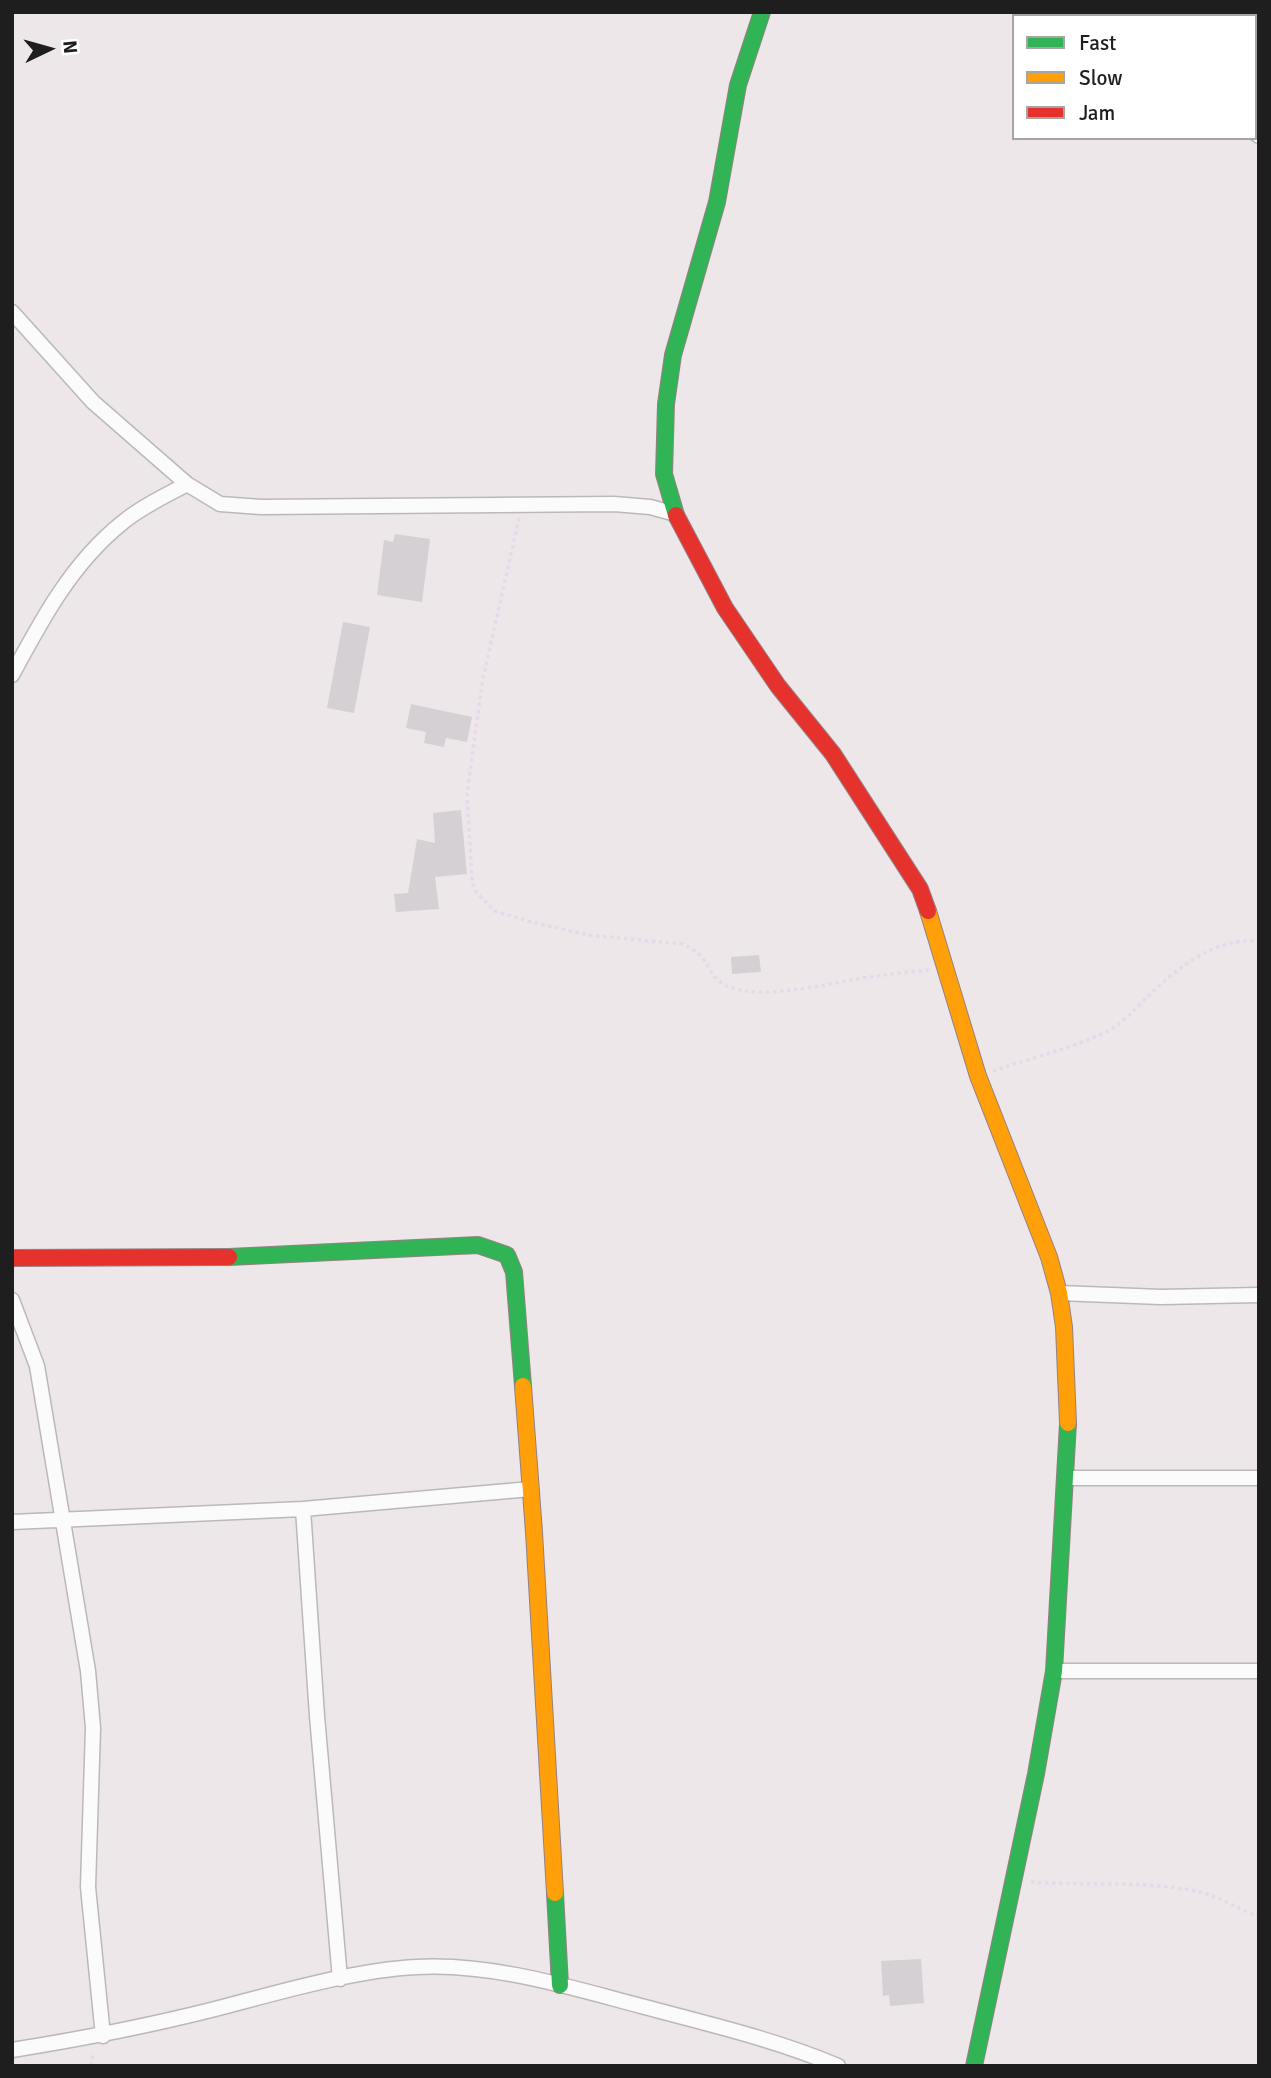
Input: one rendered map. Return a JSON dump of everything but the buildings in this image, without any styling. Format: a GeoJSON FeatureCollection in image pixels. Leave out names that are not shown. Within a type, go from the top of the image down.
{"type":"FeatureCollection","features":[{"type":"Feature","properties":{"kind":"street"},"geometry":{"type":"LineString","coordinates":[[762,12],[738,85],[717,202],[673,355],[666,404],[664,474],[677,514],[725,608],[778,686],[833,754],[920,889],[948,968],[978,1076],[1035,1217],[1059,1293],[1064,1327],[1068,1422],[1054,1671],[1036,1774],[974,2066]]}},
{"type":"Feature","properties":{"kind":"street"},"geometry":{"type":"LineString","coordinates":[[12,312],[93,402],[187,484],[220,503],[247,506],[614,505],[650,507],[677,514]]}},
{"type":"Feature","properties":{"kind":"street"},"geometry":{"type":"LineString","coordinates":[[12,675],[39,624],[85,557],[124,520],[187,484]]}},
{"type":"Feature","properties":{"kind":"street"},"geometry":{"type":"LineString","coordinates":[[12,1258],[220,1258],[478,1245],[507,1255],[514,1272],[531,1489],[560,1985]]}},
{"type":"Feature","properties":{"kind":"street"},"geometry":{"type":"LineString","coordinates":[[1059,1293],[1135,1296],[1259,1295]]}},
{"type":"Feature","properties":{"kind":"street"},"geometry":{"type":"LineString","coordinates":[[12,1300],[37,1366],[89,1671],[93,1728],[88,1887],[103,2035]]}},
{"type":"Feature","properties":{"kind":"street"},"geometry":{"type":"LineString","coordinates":[[1066,1478],[1259,1478]]}},
{"type":"Feature","properties":{"kind":"street"},"geometry":{"type":"LineString","coordinates":[[12,1522],[303,1509],[531,1489]]}},
{"type":"Feature","properties":{"kind":"street"},"geometry":{"type":"LineString","coordinates":[[303,1509],[317,1716],[340,1979]]}},
{"type":"Feature","properties":{"kind":"street"},"geometry":{"type":"LineString","coordinates":[[1054,1671],[1259,1671]]}},
{"type":"Feature","properties":{"kind":"street"},"geometry":{"type":"LineString","coordinates":[[12,2050],[103,2035],[340,1979],[418,1967],[485,1971],[560,1985],[744,2032],[838,2066]]}},
{"type":"Feature","properties":{"kind":"path"},"geometry":{"type":"LineString","coordinates":[[522,506],[483,678],[467,793],[472,882],[484,903],[495,911],[572,932],[682,944],[701,954],[725,986],[740,990],[757,992],[803,988],[948,968]]}},
{"type":"Feature","properties":{"kind":"path"},"geometry":{"type":"LineString","coordinates":[[978,1076],[1107,1032],[1169,977],[1203,954],[1229,943],[1259,941]]}},
{"type":"Feature","properties":{"kind":"path"},"geometry":{"type":"LineString","coordinates":[[1012,1881],[1190,1891],[1205,1894],[1259,1917]]}},
{"type":"Feature","properties":{"kind":"traffic: fast"},"geometry":{"type":"LineString","coordinates":[[676,515],[664,474],[666,404],[673,355],[717,202],[738,85],[762,12]]}},
{"type":"Feature","properties":{"kind":"traffic: fast"},"geometry":{"type":"LineString","coordinates":[[229,1257],[478,1245],[507,1255],[514,1272],[523,1386]]}},
{"type":"Feature","properties":{"kind":"traffic: fast"},"geometry":{"type":"LineString","coordinates":[[974,2066],[1036,1774],[1054,1671],[1068,1423]]}},
{"type":"Feature","properties":{"kind":"traffic: fast"},"geometry":{"type":"LineString","coordinates":[[555,1893],[560,1985]]}},
{"type":"Feature","properties":{"kind":"traffic: slow"},"geometry":{"type":"LineString","coordinates":[[928,911],[978,1076],[1049,1257],[1059,1293],[1064,1327],[1068,1423]]}},
{"type":"Feature","properties":{"kind":"traffic: slow"},"geometry":{"type":"LineString","coordinates":[[523,1386],[555,1893]]}},
{"type":"Feature","properties":{"kind":"traffic: jam"},"geometry":{"type":"LineString","coordinates":[[676,515],[725,608],[778,686],[833,754],[920,889],[928,911]]}},
{"type":"Feature","properties":{"kind":"traffic: jam"},"geometry":{"type":"LineString","coordinates":[[12,1258],[229,1257]]}}]}
